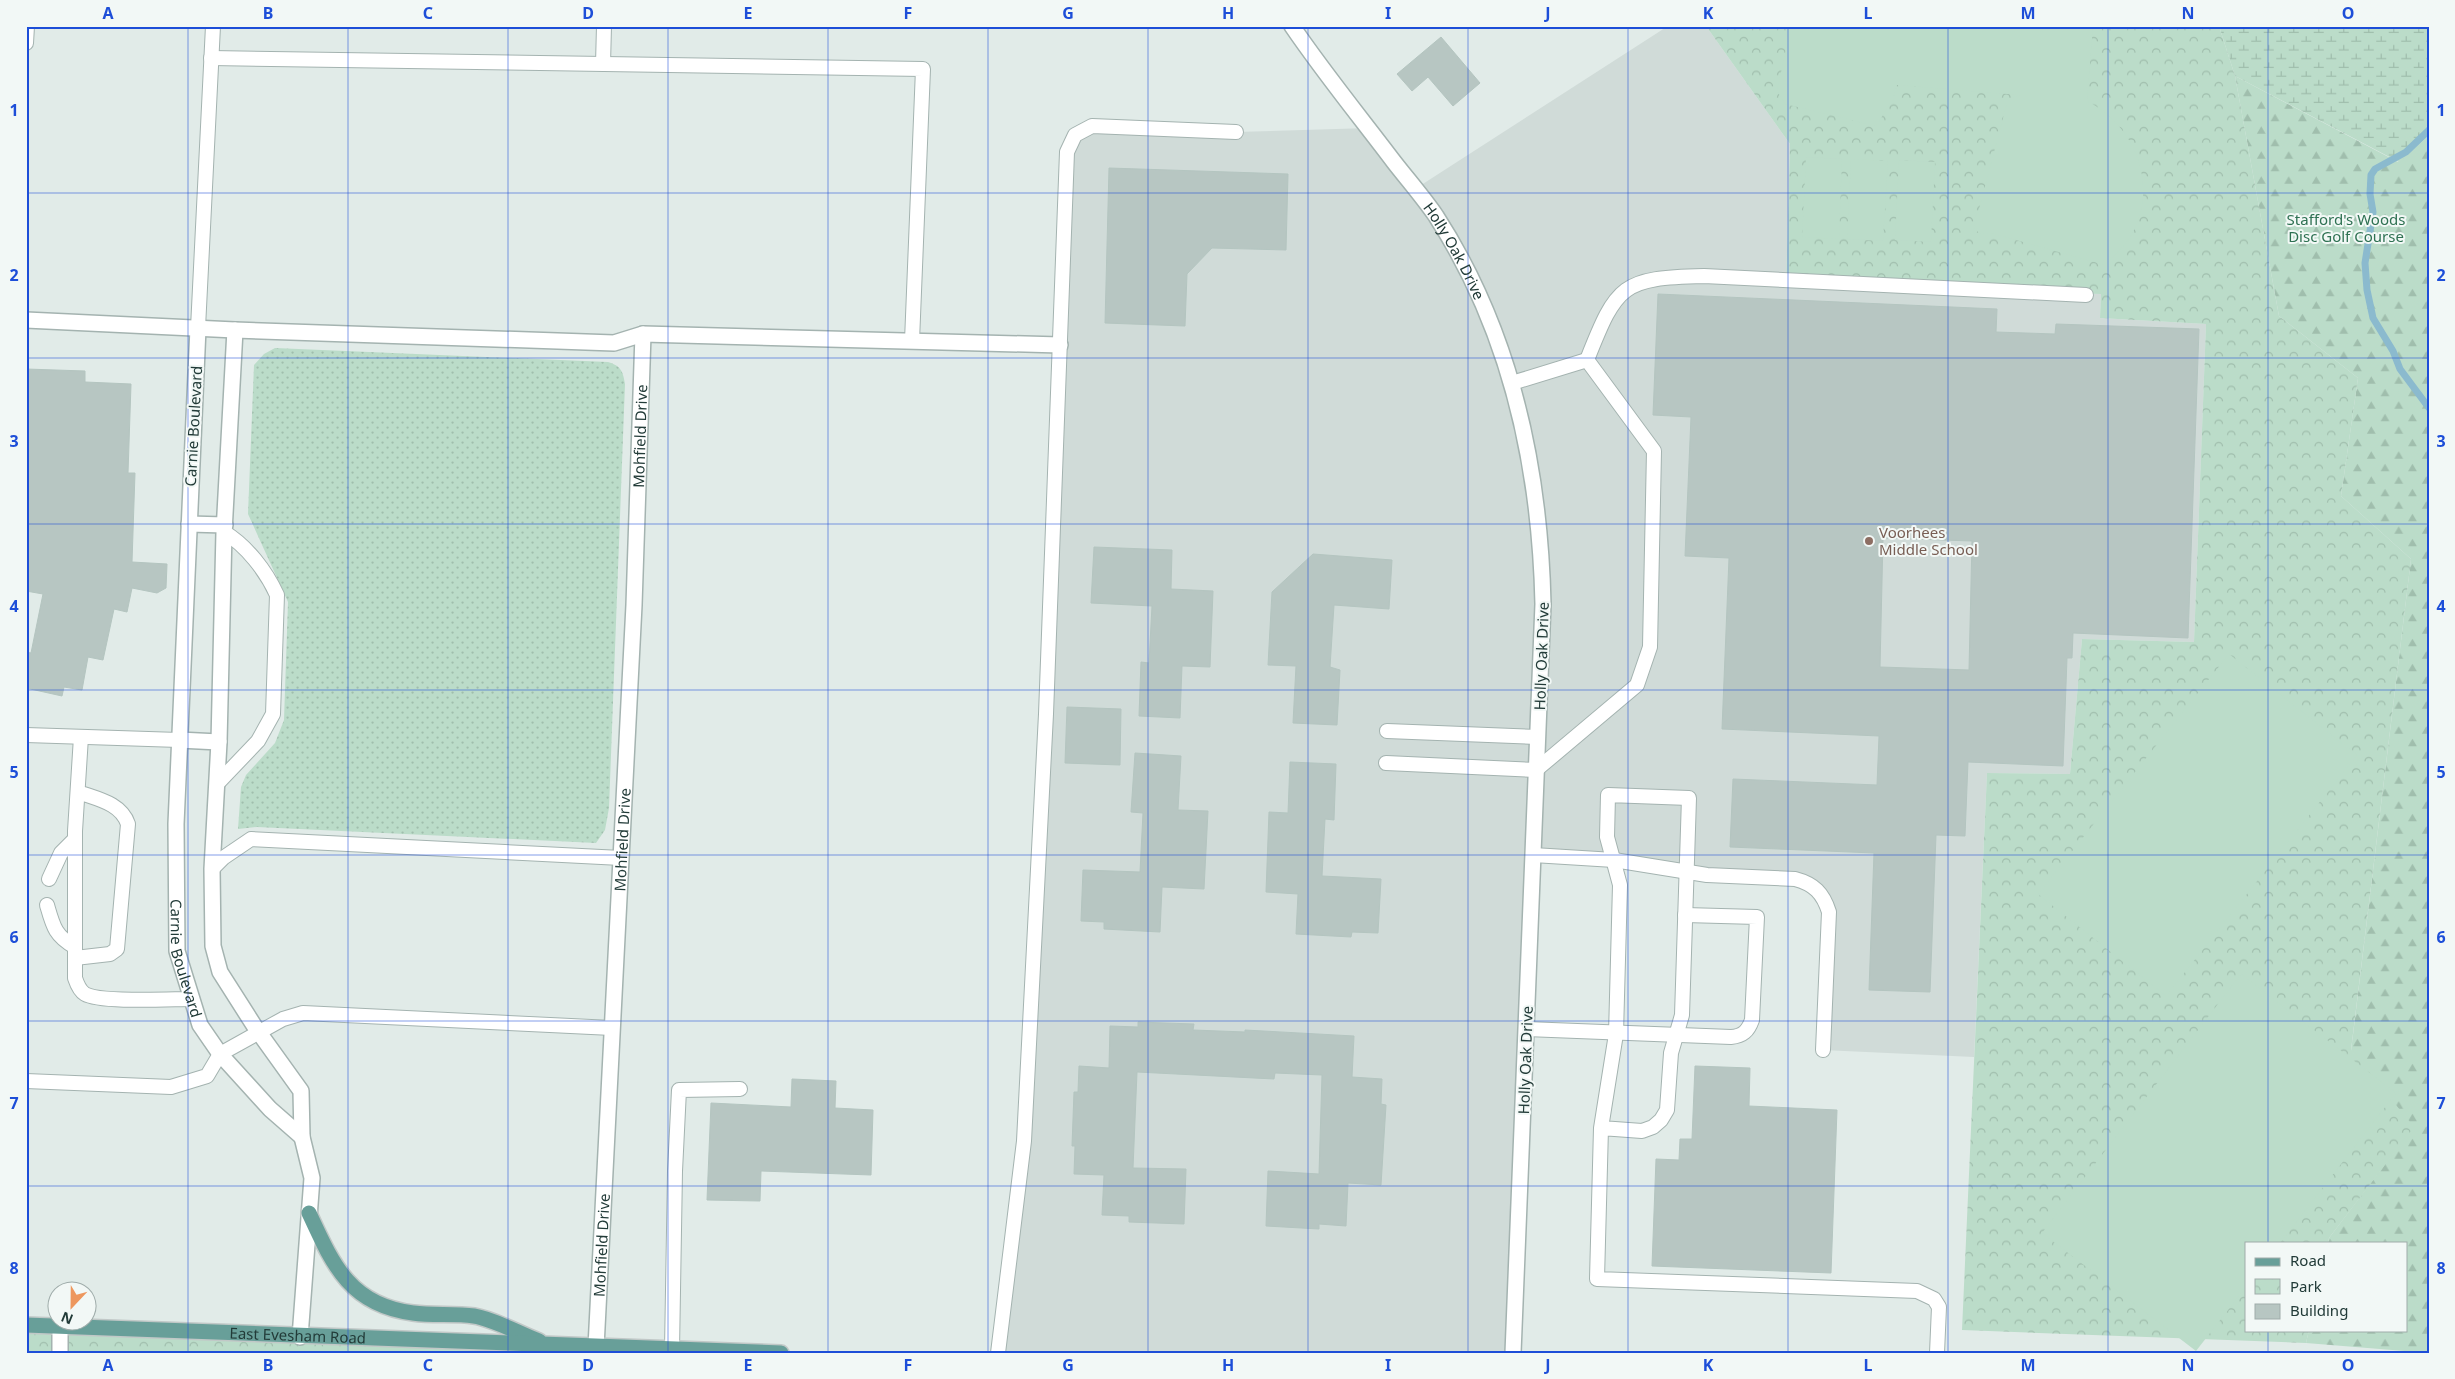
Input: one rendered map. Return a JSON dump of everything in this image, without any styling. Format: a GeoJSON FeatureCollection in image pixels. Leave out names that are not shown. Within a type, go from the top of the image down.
{"type":"FeatureCollection","features":[{"type":"Feature","properties":{"kind":"main road"},"geometry":{"type":"LineString","coordinates":[[309,1213],[330,1257],[350,1285],[366,1298],[388,1309],[415,1314],[477,1317],[549,1346]]}},
{"type":"Feature","properties":{"kind":"main road","name":"East Evesham Road"},"geometry":{"type":"LineString","coordinates":[[26,1326],[48,1327]]}},
{"type":"Feature","properties":{"kind":"main road","name":"East Evesham Road"},"geometry":{"type":"LineString","coordinates":[[98,1329],[596,1348],[781,1353]]}},
{"type":"Feature","properties":{"kind":"street","name":"Holly Oak Drive"},"geometry":{"type":"LineString","coordinates":[[1292,26],[1435,216],[1476,286],[1512,383],[1533,477],[1542,558],[1543,604],[1513,1353]]}},
{"type":"Feature","properties":{"kind":"street"},"geometry":{"type":"LineString","coordinates":[[26,320],[235,330],[614,343],[643,334],[1060,345]]}},
{"type":"Feature","properties":{"kind":"street","name":"Carnie Boulevard"},"geometry":{"type":"LineString","coordinates":[[198,328],[176,824],[177,951],[200,1025],[220,1054],[270,1109],[302,1137]]}},
{"type":"Feature","properties":{"kind":"street","name":"Carnie Boulevard"},"geometry":{"type":"LineString","coordinates":[[235,330],[225,528],[219,742],[212,869],[213,946],[220,972],[259,1032],[301,1091],[302,1137],[312,1178],[300,1337]]}},
{"type":"Feature","properties":{"kind":"street","name":"Mohfield Drive"},"geometry":{"type":"LineString","coordinates":[[596,1348],[634,605],[643,334]]}},
{"type":"Feature","properties":{"kind":"street"},"geometry":{"type":"LineString","coordinates":[[189,524],[225,528]]}},
{"type":"Feature","properties":{"kind":"street"},"geometry":{"type":"LineString","coordinates":[[179,740],[219,742]]}},
{"type":"Feature","properties":{"kind":"street"},"geometry":{"type":"LineString","coordinates":[[60,1332],[60,1353]]}},
{"type":"Feature","properties":{"kind":"lane"},"geometry":{"type":"LineString","coordinates":[[26,43],[27,26]]}},
{"type":"Feature","properties":{"kind":"lane"},"geometry":{"type":"LineString","coordinates":[[198,328],[213,26]]}},
{"type":"Feature","properties":{"kind":"lane"},"geometry":{"type":"LineString","coordinates":[[602,64],[604,26]]}},
{"type":"Feature","properties":{"kind":"lane"},"geometry":{"type":"LineString","coordinates":[[211,58],[924,69],[912,341]]}},
{"type":"Feature","properties":{"kind":"lane"},"geometry":{"type":"LineString","coordinates":[[998,1353],[1024,1141],[1046,714],[1067,152],[1073,137],[1083,129],[1096,126],[1236,132]]}},
{"type":"Feature","properties":{"kind":"lane"},"geometry":{"type":"LineString","coordinates":[[1587,360],[1602,322],[1613,304],[1626,290],[1645,280],[1704,276],[2086,295]]}},
{"type":"Feature","properties":{"kind":"lane"},"geometry":{"type":"LineString","coordinates":[[1512,383],[1587,360]]}},
{"type":"Feature","properties":{"kind":"lane"},"geometry":{"type":"LineString","coordinates":[[1386,763],[1536,770],[1637,685],[1650,648],[1654,451],[1587,360]]}},
{"type":"Feature","properties":{"kind":"lane"},"geometry":{"type":"LineString","coordinates":[[217,784],[258,741],[273,714],[277,595],[259,566],[225,528]]}},
{"type":"Feature","properties":{"kind":"lane"},"geometry":{"type":"LineString","coordinates":[[1387,730],[1538,737]]}},
{"type":"Feature","properties":{"kind":"lane"},"geometry":{"type":"LineString","coordinates":[[26,735],[179,740]]}},
{"type":"Feature","properties":{"kind":"lane"},"geometry":{"type":"LineString","coordinates":[[81,737],[76,839],[75,978],[78,987],[85,994],[106,998],[192,999]]}},
{"type":"Feature","properties":{"kind":"lane"},"geometry":{"type":"LineString","coordinates":[[47,905],[52,925],[61,939],[75,952],[110,954],[117,949],[128,824],[126,816],[109,803],[78,792]]}},
{"type":"Feature","properties":{"kind":"lane"},"geometry":{"type":"LineString","coordinates":[[1601,1128],[1642,1131],[1653,1127],[1662,1120],[1670,1099],[1671,1053],[1682,1015],[1689,798],[1608,795],[1607,838],[1620,885],[1616,1034],[1601,1128],[1597,1279],[1917,1291],[1934,1300],[1939,1307],[1938,1353]]}},
{"type":"Feature","properties":{"kind":"lane"},"geometry":{"type":"LineString","coordinates":[[49,879],[61,853],[76,839]]}},
{"type":"Feature","properties":{"kind":"lane"},"geometry":{"type":"LineString","coordinates":[[212,869],[223,858],[251,839],[621,858]]}},
{"type":"Feature","properties":{"kind":"lane"},"geometry":{"type":"LineString","coordinates":[[1533,856],[1614,860],[1707,874],[1795,879],[1807,882],[1825,900],[1829,912],[1823,1050]]}},
{"type":"Feature","properties":{"kind":"lane"},"geometry":{"type":"LineString","coordinates":[[1526,1029],[1616,1034],[1738,1036],[1746,1032],[1752,1020],[1757,917],[1685,915]]}},
{"type":"Feature","properties":{"kind":"lane"},"geometry":{"type":"LineString","coordinates":[[26,1081],[171,1087],[207,1076],[220,1054],[283,1018],[303,1013],[612,1028]]}},
{"type":"Feature","properties":{"kind":"lane"},"geometry":{"type":"LineString","coordinates":[[672,1350],[675,1171],[679,1090],[740,1089]]}},
{"type":"Feature","properties":{"kind":"shaded area"},"geometry":{"type":"Polygon","coordinates":[[[1668,26],[1706,26],[1790,144],[1786,287],[2101,294],[2100,318],[2206,324],[2194,642],[2082,639],[2070,774],[1987,773],[1974,1057],[1823,1050],[1829,912],[1807,882],[1533,856],[1513,1353],[998,1353],[1024,1141],[1067,152],[1078,133],[1236,132],[1369,128],[1415,189],[1668,26]]]}},
{"type":"Feature","properties":{"kind":"green space"},"geometry":{"type":"Polygon","coordinates":[[[1706,26],[2219,26],[2235,76],[2279,316],[2358,378],[2341,496],[2411,559],[2351,1050],[2414,1127],[2329,1238],[2328,1242],[2245,1242],[2245,1332],[2309,1332],[2306,1343],[1962,1330],[1987,773],[2070,774],[2082,639],[2194,642],[2206,324],[2100,318],[2101,294],[1786,287],[1790,144],[1706,26]]]}},
{"type":"Feature","properties":{"kind":"green space"},"geometry":{"type":"Polygon","coordinates":[[[1791,26],[2093,26],[2087,101],[2103,111],[2117,124],[2137,156],[2142,174],[2141,211],[2131,235],[2121,249],[2105,265],[1991,233],[1980,234],[1975,229],[1974,218],[1978,213],[2008,99],[2020,95],[1897,85],[1893,99],[1876,126],[1785,104],[1777,91],[1791,26]]]}},
{"type":"Feature","properties":{"kind":"green space"},"geometry":{"type":"Polygon","coordinates":[[[2219,26],[2429,26],[2429,136],[2399,162],[2235,76],[2219,26]]]}},
{"type":"Feature","properties":{"kind":"green space","name":"Stafford's Woods Disc Golf Course"},"geometry":{"type":"Polygon","coordinates":[[[2235,76],[2398,162],[2429,136],[2429,1353],[2306,1343],[2309,1332],[2408,1332],[2408,1242],[2328,1242],[2329,1238],[2413,1127],[2351,1051],[2411,559],[2341,496],[2358,378],[2279,316],[2235,76]]]}},
{"type":"Feature","properties":{"kind":"green space"},"geometry":{"type":"Polygon","coordinates":[[[1806,157],[1842,159],[1839,239],[1802,237],[1806,157]]]}},
{"type":"Feature","properties":{"kind":"green space"},"geometry":{"type":"Polygon","coordinates":[[[1851,159],[1888,161],[1883,241],[1847,239],[1851,159]]]}},
{"type":"Feature","properties":{"kind":"green space"},"geometry":{"type":"Polygon","coordinates":[[[1899,160],[1935,162],[1931,242],[1895,240],[1899,160]]]}},
{"type":"Feature","properties":{"kind":"green space"},"geometry":{"type":"Polygon","coordinates":[[[275,348],[608,362],[616,365],[621,370],[625,384],[609,808],[605,830],[596,843],[257,827],[238,829],[241,787],[246,775],[275,743],[284,720],[288,602],[248,514],[254,365],[264,354],[275,348]]]}},
{"type":"Feature","properties":{"kind":"green space"},"geometry":{"type":"Polygon","coordinates":[[[2229,654],[2357,755],[2166,996],[2038,894],[2229,654]]]}},
{"type":"Feature","properties":{"kind":"green space"},"geometry":{"type":"Polygon","coordinates":[[[2241,974],[2396,1093],[2281,1242],[2245,1242],[2245,1288],[2196,1351],[2042,1233],[2241,974]]]}},
{"type":"Feature","properties":{"kind":"green space"},"geometry":{"type":"Polygon","coordinates":[[[26,1325],[48,1326],[48,1332],[98,1332],[98,1328],[793,1353],[26,1353],[26,1325]]]}},
{"type":"Feature","properties":{"kind":"building"},"geometry":{"type":"Polygon","coordinates":[[[1441,37],[1480,83],[1453,106],[1428,77],[1412,91],[1397,74],[1441,37]]]}},
{"type":"Feature","properties":{"kind":"building"},"geometry":{"type":"Polygon","coordinates":[[[1109,168],[1288,174],[1286,250],[1212,248],[1187,274],[1185,326],[1105,323],[1109,168]]]}},
{"type":"Feature","properties":{"kind":"building"},"geometry":{"type":"Polygon","coordinates":[[[1658,294],[1997,309],[1996,332],[2055,334],[2056,324],[2199,329],[2188,638],[2073,633],[2072,658],[2067,658],[2063,766],[1968,762],[1965,836],[1936,835],[1930,992],[1869,990],[1874,853],[1730,847],[1733,779],[1877,785],[1879,736],[1722,729],[1729,558],[1685,556],[1691,417],[1653,415],[1658,294]],[[1883,538],[1880,667],[1969,670],[1972,541],[1883,538]]]}},
{"type":"Feature","properties":{"kind":"building"},"geometry":{"type":"Polygon","coordinates":[[[26,369],[85,371],[85,382],[131,384],[128,473],[135,473],[132,562],[167,564],[166,588],[157,593],[132,588],[127,612],[114,609],[103,660],[88,657],[82,690],[64,687],[62,696],[26,688],[26,652],[31,653],[43,594],[26,591],[26,369]]]}},
{"type":"Feature","properties":{"kind":"building"},"geometry":{"type":"Polygon","coordinates":[[[1094,547],[1172,550],[1171,589],[1213,591],[1210,667],[1182,666],[1180,718],[1139,716],[1141,662],[1149,663],[1152,606],[1091,603],[1094,547]]]}},
{"type":"Feature","properties":{"kind":"building"},"geometry":{"type":"Polygon","coordinates":[[[1313,554],[1392,560],[1389,609],[1334,605],[1330,667],[1340,670],[1337,725],[1293,723],[1296,666],[1268,665],[1272,592],[1313,554]]]}},
{"type":"Feature","properties":{"kind":"building"},"geometry":{"type":"Polygon","coordinates":[[[1067,707],[1121,709],[1120,765],[1065,763],[1067,707]]]}},
{"type":"Feature","properties":{"kind":"building"},"geometry":{"type":"Polygon","coordinates":[[[1135,753],[1181,756],[1178,810],[1208,811],[1204,889],[1162,887],[1160,932],[1104,929],[1104,922],[1081,921],[1083,870],[1140,872],[1143,813],[1131,812],[1135,753]]]}},
{"type":"Feature","properties":{"kind":"building"},"geometry":{"type":"Polygon","coordinates":[[[1290,762],[1336,764],[1334,820],[1325,819],[1322,876],[1381,879],[1378,933],[1352,932],[1351,937],[1296,934],[1298,894],[1266,892],[1269,812],[1288,813],[1290,762]]]}},
{"type":"Feature","properties":{"kind":"building"},"geometry":{"type":"Polygon","coordinates":[[[1138,1022],[1194,1024],[1193,1030],[1245,1032],[1245,1030],[1354,1036],[1352,1077],[1382,1079],[1381,1104],[1386,1105],[1381,1185],[1348,1183],[1346,1226],[1319,1224],[1319,1229],[1266,1226],[1268,1171],[1319,1174],[1322,1075],[1275,1073],[1274,1079],[1137,1072],[1133,1168],[1186,1169],[1184,1224],[1129,1222],[1129,1216],[1102,1215],[1104,1175],[1074,1174],[1075,1146],[1072,1146],[1074,1092],[1078,1092],[1079,1066],[1109,1068],[1110,1026],[1138,1027],[1138,1022]]]}},
{"type":"Feature","properties":{"kind":"building"},"geometry":{"type":"Polygon","coordinates":[[[1695,1066],[1750,1068],[1749,1106],[1837,1110],[1831,1273],[1652,1266],[1656,1159],[1679,1160],[1680,1139],[1692,1139],[1695,1066]]]}},
{"type":"Feature","properties":{"kind":"building"},"geometry":{"type":"Polygon","coordinates":[[[792,1079],[836,1081],[835,1108],[873,1110],[871,1175],[761,1171],[760,1201],[707,1200],[711,1103],[791,1107],[792,1079]]]}},
{"type":"Feature","properties":{"kind":"waterway"},"geometry":{"type":"LineString","coordinates":[[2429,130],[2406,152],[2375,169],[2371,175],[2370,194],[2373,212],[2365,263],[2367,290],[2373,318],[2393,351],[2400,369],[2429,408]]}},
{"type":"Feature","properties":{"kind":"place","name":"Voorhees Middle School"},"geometry":{"type":"Point","coordinates":[1869,541]}}]}
